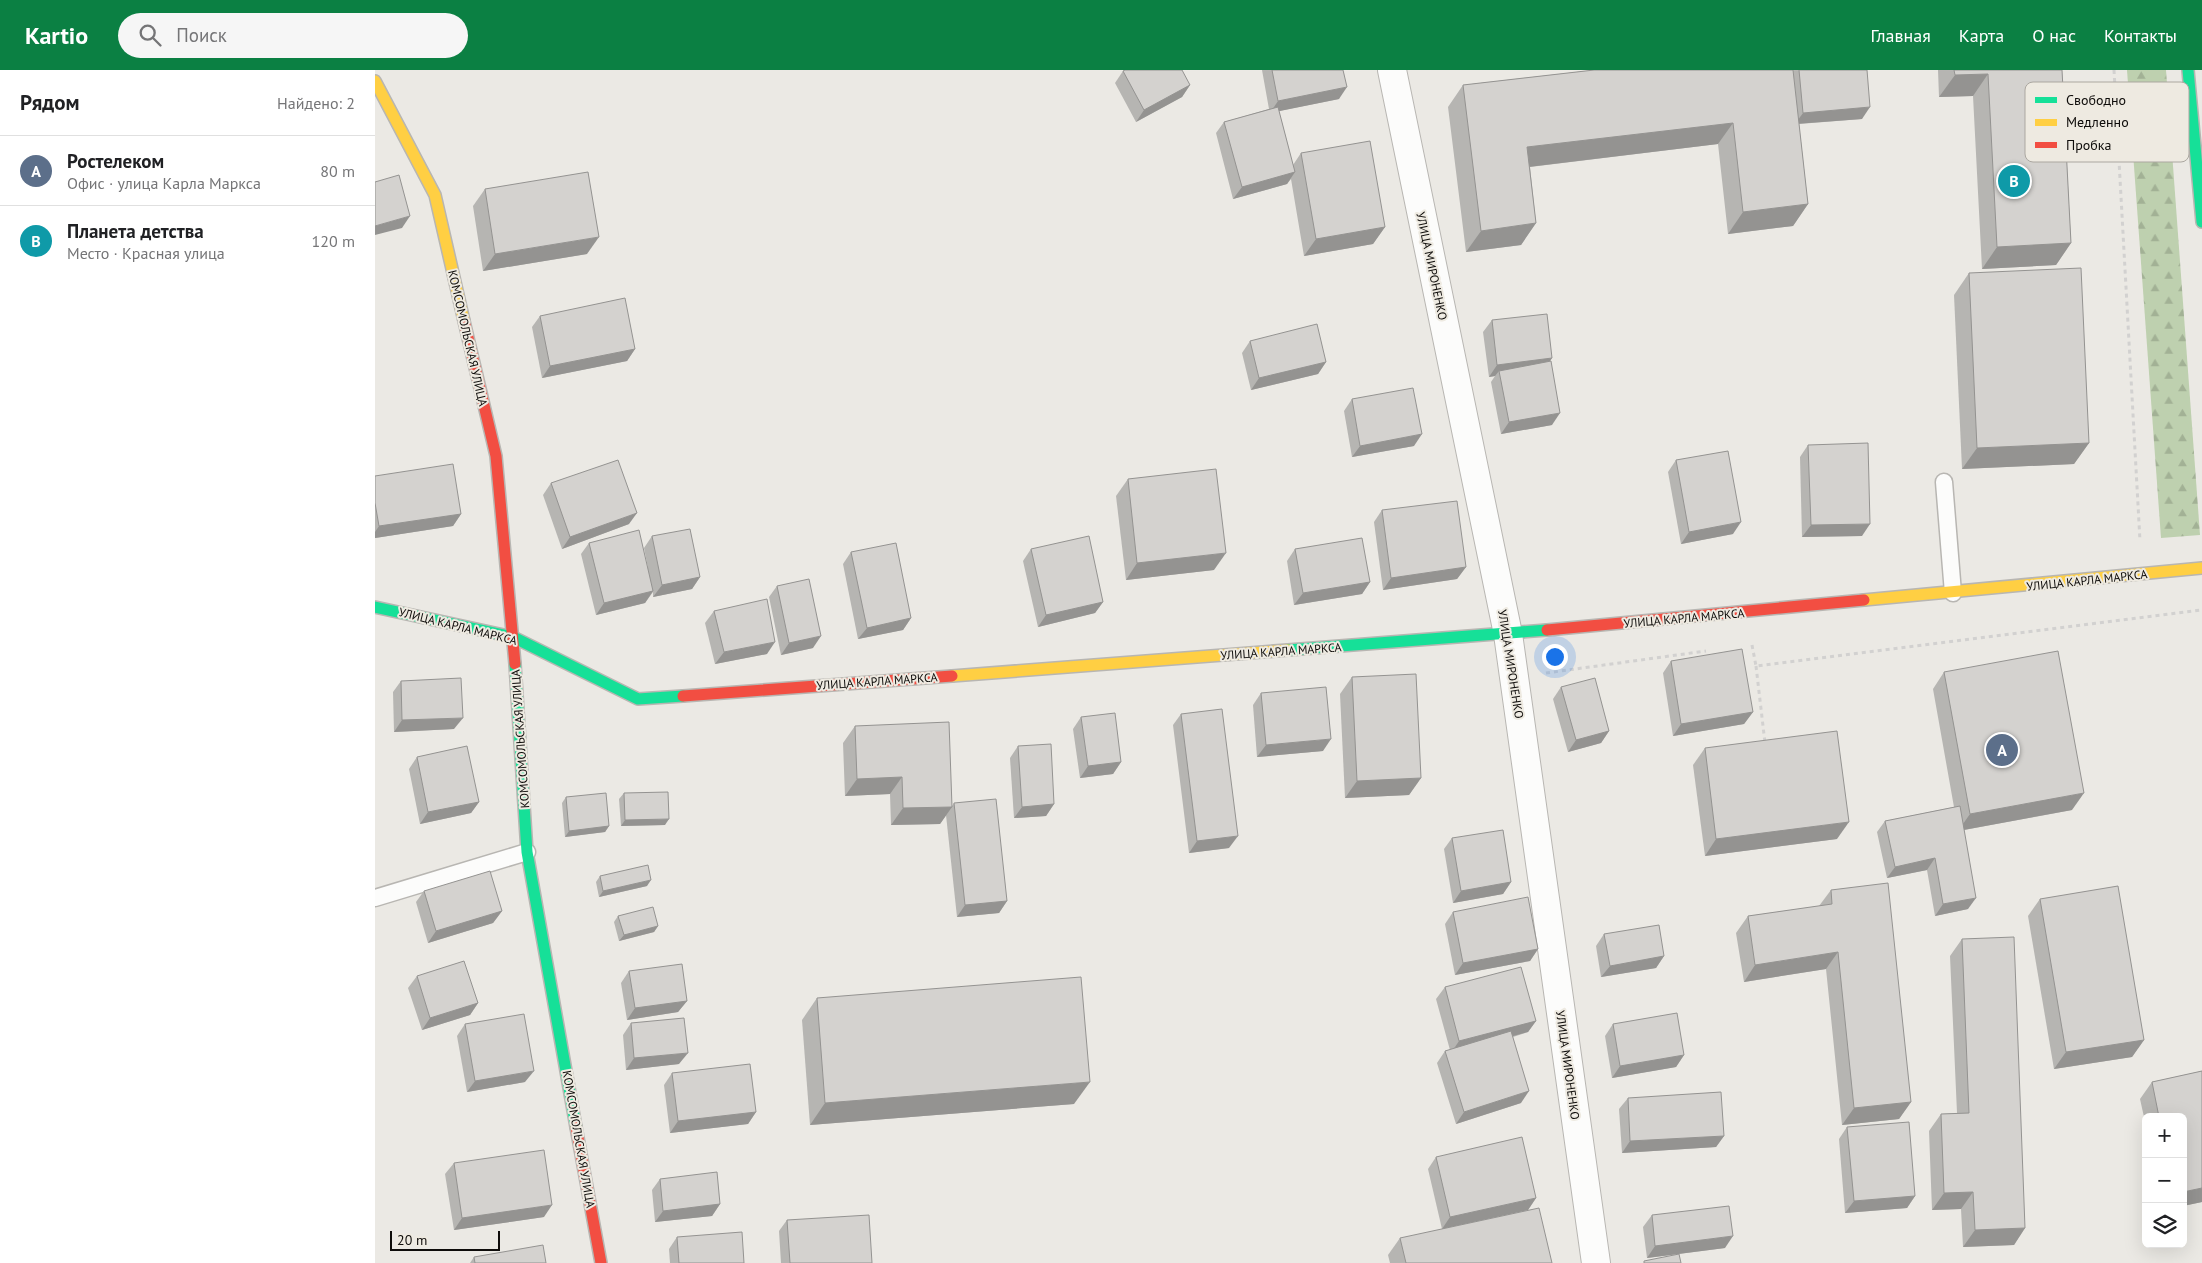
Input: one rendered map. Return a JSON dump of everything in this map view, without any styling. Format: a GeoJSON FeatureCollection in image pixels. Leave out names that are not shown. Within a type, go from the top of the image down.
{"type":"FeatureCollection","features":[{"type":"Feature","properties":{"kind":"main road"},"geometry":{"type":"LineString","coordinates":[[2188,70],[2202,222]]}},
{"type":"Feature","properties":{"kind":"main road","name":"КОМСОМОЛЬСКАЯ УЛИЦА"},"geometry":{"type":"LineString","coordinates":[[375,81],[435,195],[496,456],[513,637],[527,852],[601,1263]]}},
{"type":"Feature","properties":{"kind":"main road","name":"УЛИЦА КАРЛА МАРКСА"},"geometry":{"type":"LineString","coordinates":[[375,607],[513,637],[637,699],[1508,634],[2202,568]]}},
{"type":"Feature","properties":{"kind":"street","name":"УЛИЦА МИРОНЕНКО"},"geometry":{"type":"LineString","coordinates":[[1392,70],[1508,634],[1596,1263]]}},
{"type":"Feature","properties":{"kind":"lane"},"geometry":{"type":"LineString","coordinates":[[1944,482],[1953,593]]}},
{"type":"Feature","properties":{"kind":"lane"},"geometry":{"type":"LineString","coordinates":[[375,898],[527,852]]}},
{"type":"Feature","properties":{"kind":"path"},"geometry":{"type":"LineString","coordinates":[[2119,162],[2141,574]]}},
{"type":"Feature","properties":{"kind":"path"},"geometry":{"type":"LineString","coordinates":[[1756,666],[2202,610]]}},
{"type":"Feature","properties":{"kind":"path"},"geometry":{"type":"LineString","coordinates":[[1743,646],[1752,645],[1767,751]]}},
{"type":"Feature","properties":{"kind":"path"},"geometry":{"type":"LineString","coordinates":[[1513,677],[1714,650]]}},
{"type":"Feature","properties":{"kind":"green space"},"geometry":{"type":"Polygon","coordinates":[[[2127,70],[2166,70],[2167,82],[2128,82],[2127,70]]]}},
{"type":"Feature","properties":{"kind":"green space"},"geometry":{"type":"Polygon","coordinates":[[[2134,162],[2173,162],[2200,535],[2161,538],[2134,162]]]}},
{"type":"Feature","properties":{"kind":"building"},"geometry":{"type":"Polygon","coordinates":[[[1182,70],[1190,85],[1144,110],[1123,71],[1182,70]]]}},
{"type":"Feature","properties":{"kind":"building"},"geometry":{"type":"Polygon","coordinates":[[[1272,70],[1343,70],[1347,87],[1278,101],[1272,70]]]}},
{"type":"Feature","properties":{"kind":"building"},"geometry":{"type":"Polygon","coordinates":[[[1594,70],[1793,70],[1808,204],[1743,212],[1733,123],[1527,147],[1536,223],[1481,231],[1463,85],[1594,70]]]}},
{"type":"Feature","properties":{"kind":"building"},"geometry":{"type":"Polygon","coordinates":[[[1799,70],[1867,70],[1870,107],[1803,113],[1799,70]]]}},
{"type":"Feature","properties":{"kind":"building"},"geometry":{"type":"Polygon","coordinates":[[[1954,70],[2062,70],[2063,82],[2025,82],[2025,162],[2067,162],[2071,243],[1997,247],[1988,74],[1955,75],[1954,70]]]}},
{"type":"Feature","properties":{"kind":"building"},"geometry":{"type":"Polygon","coordinates":[[[1278,107],[1295,172],[1242,187],[1224,122],[1278,107]]]}},
{"type":"Feature","properties":{"kind":"building"},"geometry":{"type":"Polygon","coordinates":[[[1370,141],[1385,227],[1316,239],[1301,153],[1370,141]]]}},
{"type":"Feature","properties":{"kind":"building"},"geometry":{"type":"Polygon","coordinates":[[[588,172],[599,237],[495,254],[485,189],[588,172]]]}},
{"type":"Feature","properties":{"kind":"building"},"geometry":{"type":"Polygon","coordinates":[[[399,175],[410,216],[375,226],[375,182],[399,175]]]}},
{"type":"Feature","properties":{"kind":"building"},"geometry":{"type":"Polygon","coordinates":[[[2081,268],[2089,443],[1977,448],[1969,273],[2081,268]]]}},
{"type":"Feature","properties":{"kind":"building"},"geometry":{"type":"Polygon","coordinates":[[[625,298],[635,349],[550,366],[540,316],[625,298]]]}},
{"type":"Feature","properties":{"kind":"building"},"geometry":{"type":"Polygon","coordinates":[[[1547,314],[1552,358],[1497,365],[1492,320],[1547,314]]]}},
{"type":"Feature","properties":{"kind":"building"},"geometry":{"type":"Polygon","coordinates":[[[1317,324],[1326,362],[1259,378],[1250,341],[1317,324]]]}},
{"type":"Feature","properties":{"kind":"building"},"geometry":{"type":"Polygon","coordinates":[[[1551,361],[1560,413],[1509,422],[1499,371],[1551,361]]]}},
{"type":"Feature","properties":{"kind":"building"},"geometry":{"type":"Polygon","coordinates":[[[1413,388],[1422,434],[1360,446],[1352,399],[1413,388]]]}},
{"type":"Feature","properties":{"kind":"building"},"geometry":{"type":"Polygon","coordinates":[[[1868,443],[1870,524],[1811,525],[1808,445],[1868,443]]]}},
{"type":"Feature","properties":{"kind":"building"},"geometry":{"type":"Polygon","coordinates":[[[1728,451],[1741,522],[1689,532],[1676,460],[1728,451]]]}},
{"type":"Feature","properties":{"kind":"building"},"geometry":{"type":"Polygon","coordinates":[[[618,460],[637,513],[570,537],[551,483],[618,460]]]}},
{"type":"Feature","properties":{"kind":"building"},"geometry":{"type":"Polygon","coordinates":[[[453,464],[461,514],[379,526],[375,503],[375,476],[453,464]]]}},
{"type":"Feature","properties":{"kind":"building"},"geometry":{"type":"Polygon","coordinates":[[[1216,469],[1226,553],[1137,563],[1128,479],[1216,469]]]}},
{"type":"Feature","properties":{"kind":"building"},"geometry":{"type":"Polygon","coordinates":[[[1457,501],[1466,567],[1391,578],[1382,510],[1457,501]]]}},
{"type":"Feature","properties":{"kind":"building"},"geometry":{"type":"Polygon","coordinates":[[[690,529],[700,577],[662,585],[652,536],[690,529]]]}},
{"type":"Feature","properties":{"kind":"building"},"geometry":{"type":"Polygon","coordinates":[[[639,530],[653,591],[604,603],[589,543],[639,530]]]}},
{"type":"Feature","properties":{"kind":"building"},"geometry":{"type":"Polygon","coordinates":[[[1089,536],[1103,602],[1046,615],[1031,549],[1089,536]]]}},
{"type":"Feature","properties":{"kind":"building"},"geometry":{"type":"Polygon","coordinates":[[[1362,538],[1370,582],[1303,593],[1295,549],[1362,538]]]}},
{"type":"Feature","properties":{"kind":"building"},"geometry":{"type":"Polygon","coordinates":[[[896,543],[911,618],[867,628],[851,552],[896,543]]]}},
{"type":"Feature","properties":{"kind":"building"},"geometry":{"type":"Polygon","coordinates":[[[809,579],[821,636],[789,643],[777,586],[809,579]]]}},
{"type":"Feature","properties":{"kind":"building"},"geometry":{"type":"Polygon","coordinates":[[[767,599],[775,642],[724,652],[714,611],[767,599]]]}},
{"type":"Feature","properties":{"kind":"building"},"geometry":{"type":"Polygon","coordinates":[[[1742,649],[1753,712],[1681,724],[1671,661],[1742,649]]]}},
{"type":"Feature","properties":{"kind":"building"},"geometry":{"type":"Polygon","coordinates":[[[2058,651],[2084,793],[1970,814],[1944,672],[2058,651]]]}},
{"type":"Feature","properties":{"kind":"building"},"geometry":{"type":"Polygon","coordinates":[[[1416,674],[1421,778],[1357,781],[1352,677],[1416,674]]]}},
{"type":"Feature","properties":{"kind":"building"},"geometry":{"type":"Polygon","coordinates":[[[461,678],[463,718],[402,720],[401,681],[461,678]]]}},
{"type":"Feature","properties":{"kind":"building"},"geometry":{"type":"Polygon","coordinates":[[[1595,678],[1609,731],[1576,740],[1561,687],[1595,678]]]}},
{"type":"Feature","properties":{"kind":"building"},"geometry":{"type":"Polygon","coordinates":[[[1326,687],[1331,739],[1266,745],[1261,693],[1326,687]]]}},
{"type":"Feature","properties":{"kind":"building"},"geometry":{"type":"Polygon","coordinates":[[[1222,709],[1238,836],[1197,841],[1181,714],[1222,709]]]}},
{"type":"Feature","properties":{"kind":"building"},"geometry":{"type":"Polygon","coordinates":[[[1115,713],[1121,762],[1088,766],[1081,717],[1115,713]]]}},
{"type":"Feature","properties":{"kind":"building"},"geometry":{"type":"Polygon","coordinates":[[[949,722],[952,807],[903,808],[902,777],[857,779],[855,726],[949,722]]]}},
{"type":"Feature","properties":{"kind":"building"},"geometry":{"type":"Polygon","coordinates":[[[1837,731],[1849,822],[1716,839],[1705,748],[1837,731]]]}},
{"type":"Feature","properties":{"kind":"building"},"geometry":{"type":"Polygon","coordinates":[[[1051,744],[1054,804],[1022,807],[1018,746],[1051,744]]]}},
{"type":"Feature","properties":{"kind":"building"},"geometry":{"type":"Polygon","coordinates":[[[467,746],[479,802],[428,812],[417,757],[467,746]]]}},
{"type":"Feature","properties":{"kind":"building"},"geometry":{"type":"Polygon","coordinates":[[[668,792],[669,819],[625,820],[624,793],[668,792]]]}},
{"type":"Feature","properties":{"kind":"building"},"geometry":{"type":"Polygon","coordinates":[[[606,793],[609,826],[569,831],[566,797],[606,793]]]}},
{"type":"Feature","properties":{"kind":"building"},"geometry":{"type":"Polygon","coordinates":[[[996,799],[1007,901],[965,905],[954,803],[996,799]]]}},
{"type":"Feature","properties":{"kind":"building"},"geometry":{"type":"Polygon","coordinates":[[[1960,806],[1976,898],[1943,904],[1935,858],[1895,867],[1885,821],[1960,806]]]}},
{"type":"Feature","properties":{"kind":"building"},"geometry":{"type":"Polygon","coordinates":[[[1503,830],[1511,882],[1461,891],[1452,838],[1503,830]]]}},
{"type":"Feature","properties":{"kind":"building"},"geometry":{"type":"Polygon","coordinates":[[[648,865],[651,880],[603,891],[600,876],[648,865]]]}},
{"type":"Feature","properties":{"kind":"building"},"geometry":{"type":"Polygon","coordinates":[[[490,871],[502,911],[436,931],[424,891],[490,871]]]}},
{"type":"Feature","properties":{"kind":"building"},"geometry":{"type":"Polygon","coordinates":[[[1888,883],[1911,1102],[1854,1108],[1838,952],[1755,965],[1748,916],[1832,904],[1831,890],[1888,883]]]}},
{"type":"Feature","properties":{"kind":"building"},"geometry":{"type":"Polygon","coordinates":[[[2118,886],[2144,1040],[2066,1052],[2040,899],[2118,886]]]}},
{"type":"Feature","properties":{"kind":"building"},"geometry":{"type":"Polygon","coordinates":[[[1528,897],[1538,949],[1463,963],[1453,912],[1528,897]]]}},
{"type":"Feature","properties":{"kind":"building"},"geometry":{"type":"Polygon","coordinates":[[[653,907],[658,926],[624,935],[618,916],[653,907]]]}},
{"type":"Feature","properties":{"kind":"building"},"geometry":{"type":"Polygon","coordinates":[[[1659,925],[1664,956],[1610,966],[1604,934],[1659,925]]]}},
{"type":"Feature","properties":{"kind":"building"},"geometry":{"type":"Polygon","coordinates":[[[2014,937],[2025,1228],[1975,1230],[1973,1192],[1944,1193],[1941,1114],[1969,1113],[1962,939],[2014,937]]]}},
{"type":"Feature","properties":{"kind":"building"},"geometry":{"type":"Polygon","coordinates":[[[464,961],[478,1003],[430,1018],[417,976],[464,961]]]}},
{"type":"Feature","properties":{"kind":"building"},"geometry":{"type":"Polygon","coordinates":[[[682,964],[687,1001],[635,1008],[629,971],[682,964]]]}},
{"type":"Feature","properties":{"kind":"building"},"geometry":{"type":"Polygon","coordinates":[[[1521,967],[1536,1021],[1459,1041],[1445,987],[1521,967]]]}},
{"type":"Feature","properties":{"kind":"building"},"geometry":{"type":"Polygon","coordinates":[[[1081,977],[1090,1082],[825,1103],[817,998],[1081,977]]]}},
{"type":"Feature","properties":{"kind":"building"},"geometry":{"type":"Polygon","coordinates":[[[1677,1013],[1684,1055],[1620,1066],[1613,1024],[1677,1013]]]}},
{"type":"Feature","properties":{"kind":"building"},"geometry":{"type":"Polygon","coordinates":[[[524,1014],[534,1071],[475,1081],[465,1024],[524,1014]]]}},
{"type":"Feature","properties":{"kind":"building"},"geometry":{"type":"Polygon","coordinates":[[[684,1018],[688,1053],[634,1058],[631,1023],[684,1018]]]}},
{"type":"Feature","properties":{"kind":"building"},"geometry":{"type":"Polygon","coordinates":[[[1511,1031],[1529,1091],[1464,1112],[1445,1051],[1511,1031]]]}},
{"type":"Feature","properties":{"kind":"building"},"geometry":{"type":"Polygon","coordinates":[[[750,1064],[756,1112],[678,1121],[672,1073],[750,1064]]]}},
{"type":"Feature","properties":{"kind":"building"},"geometry":{"type":"Polygon","coordinates":[[[2202,1071],[2202,1188],[2187,1191],[2187,1113],[2158,1113],[2152,1082],[2202,1071]]]}},
{"type":"Feature","properties":{"kind":"building"},"geometry":{"type":"Polygon","coordinates":[[[1721,1092],[1724,1136],[1630,1141],[1628,1098],[1721,1092]]]}},
{"type":"Feature","properties":{"kind":"building"},"geometry":{"type":"Polygon","coordinates":[[[1909,1122],[1915,1196],[1854,1201],[1847,1127],[1909,1122]]]}},
{"type":"Feature","properties":{"kind":"building"},"geometry":{"type":"Polygon","coordinates":[[[1522,1137],[1536,1198],[1450,1217],[1436,1157],[1522,1137]]]}},
{"type":"Feature","properties":{"kind":"building"},"geometry":{"type":"Polygon","coordinates":[[[544,1150],[552,1205],[462,1218],[454,1163],[544,1150]]]}},
{"type":"Feature","properties":{"kind":"building"},"geometry":{"type":"Polygon","coordinates":[[[717,1172],[720,1204],[663,1211],[660,1179],[717,1172]]]}},
{"type":"Feature","properties":{"kind":"building"},"geometry":{"type":"Polygon","coordinates":[[[1729,1206],[1733,1236],[1655,1246],[1652,1215],[1729,1206]]]}},
{"type":"Feature","properties":{"kind":"building"},"geometry":{"type":"Polygon","coordinates":[[[1539,1208],[1552,1263],[1406,1263],[1400,1238],[1539,1208]]]}},
{"type":"Feature","properties":{"kind":"building"},"geometry":{"type":"Polygon","coordinates":[[[869,1215],[872,1263],[790,1263],[787,1220],[869,1215]]]}},
{"type":"Feature","properties":{"kind":"building"},"geometry":{"type":"Polygon","coordinates":[[[742,1232],[744,1263],[679,1263],[677,1237],[742,1232]]]}},
{"type":"Feature","properties":{"kind":"building"},"geometry":{"type":"Polygon","coordinates":[[[543,1245],[546,1263],[475,1263],[474,1257],[543,1245]]]}},
{"type":"Feature","properties":{"kind":"building"},"geometry":{"type":"Polygon","coordinates":[[[1679,1254],[1681,1263],[1644,1263],[1644,1261],[1679,1254]]]}},
{"type":"Feature","properties":{"kind":"traffic: fast"},"geometry":{"type":"LineString","coordinates":[[2188,70],[2202,222]]}},
{"type":"Feature","properties":{"kind":"traffic: fast"},"geometry":{"type":"LineString","coordinates":[[375,607],[513,637],[638,699],[683,696]]}},
{"type":"Feature","properties":{"kind":"traffic: fast"},"geometry":{"type":"LineString","coordinates":[[1288,650],[1547,630]]}},
{"type":"Feature","properties":{"kind":"traffic: fast"},"geometry":{"type":"LineString","coordinates":[[515,664],[527,852],[576,1127]]}},
{"type":"Feature","properties":{"kind":"traffic: slow"},"geometry":{"type":"LineString","coordinates":[[375,81],[435,195],[464,321]]}},
{"type":"Feature","properties":{"kind":"traffic: slow"},"geometry":{"type":"LineString","coordinates":[[1864,600],[2202,568]]}},
{"type":"Feature","properties":{"kind":"traffic: slow"},"geometry":{"type":"LineString","coordinates":[[952,676],[1288,650]]}},
{"type":"Feature","properties":{"kind":"traffic: jam"},"geometry":{"type":"LineString","coordinates":[[464,321],[496,456],[515,664]]}},
{"type":"Feature","properties":{"kind":"traffic: jam"},"geometry":{"type":"LineString","coordinates":[[1547,630],[1864,600]]}},
{"type":"Feature","properties":{"kind":"traffic: jam"},"geometry":{"type":"LineString","coordinates":[[683,696],[952,676]]}},
{"type":"Feature","properties":{"kind":"traffic: jam"},"geometry":{"type":"LineString","coordinates":[[576,1127],[601,1263]]}},
{"type":"Feature","properties":{"kind":"place","name":"Планета детства"},"geometry":{"type":"Point","coordinates":[2014,181]}},
{"type":"Feature","properties":{"kind":"place","name":"Ростелеком"},"geometry":{"type":"Point","coordinates":[2002,750]}}]}
